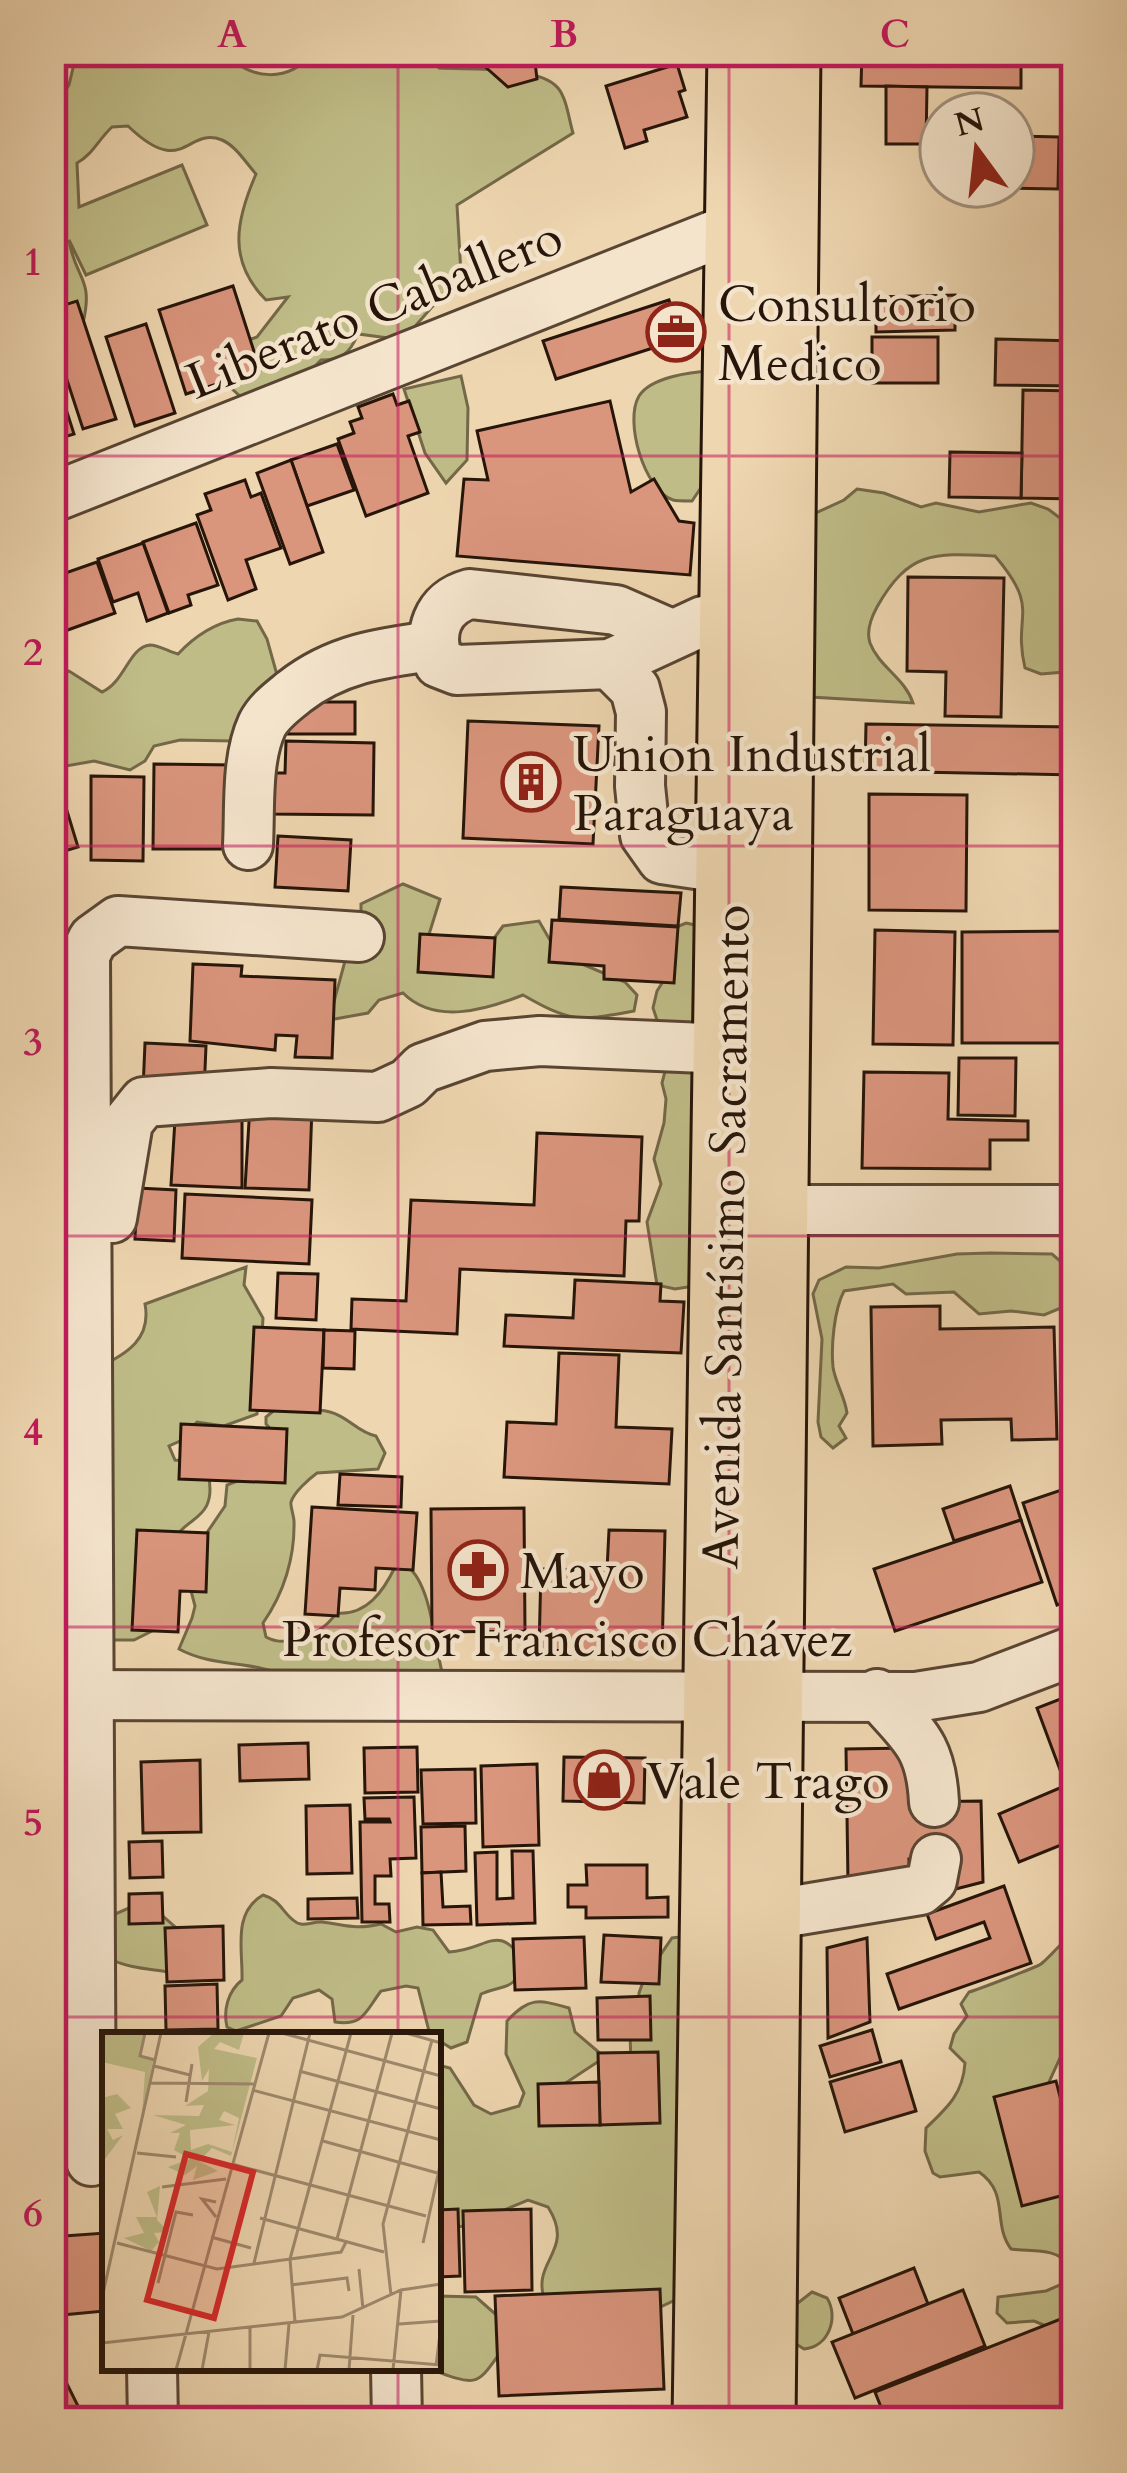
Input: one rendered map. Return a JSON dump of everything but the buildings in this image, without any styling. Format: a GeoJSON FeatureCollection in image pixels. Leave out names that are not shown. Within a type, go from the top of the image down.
{"type":"FeatureCollection","features":[{"type":"Feature","properties":{"kind":"main road","name":"Avenida Santísimo Sacramento"},"geometry":{"type":"LineString","coordinates":[[740,51],[740,224],[758,611],[730,868],[728,1048],[751,1210]]}},
{"type":"Feature","properties":{"kind":"main road","name":"Avenida Santísimo Sacramento"},"geometry":{"type":"LineString","coordinates":[[705,2422],[745,1697],[758,611],[788,51]]}},
{"type":"Feature","properties":{"kind":"main road","name":"Avenida Santísimo Sacramento"},"geometry":{"type":"LineString","coordinates":[[745,1697],[769,1915],[763,2422]]}},
{"type":"Feature","properties":{"kind":"street","name":"Liberato Caballero"},"geometry":{"type":"LineString","coordinates":[[51,498],[740,224]]}},
{"type":"Feature","properties":{"kind":"street"},"geometry":{"type":"LineString","coordinates":[[671,634],[616,610],[470,594],[454,598],[442,609],[432,646],[439,663],[457,670],[610,664],[703,621],[758,611]]}},
{"type":"Feature","properties":{"kind":"street"},"geometry":{"type":"LineString","coordinates":[[248,845],[256,746],[262,724],[274,707],[314,676],[344,661],[432,646]]}},
{"type":"Feature","properties":{"kind":"street"},"geometry":{"type":"LineString","coordinates":[[610,664],[635,689],[641,712],[645,835],[662,859],[730,868]]}},
{"type":"Feature","properties":{"kind":"street"},"geometry":{"type":"LineString","coordinates":[[91,2162],[70,1694],[88,1281],[85,955],[93,939],[118,921],[359,937]]}},
{"type":"Feature","properties":{"kind":"street"},"geometry":{"type":"LineString","coordinates":[[88,1281],[97,1277],[111,1229],[128,1122],[145,1102],[271,1093],[378,1097],[408,1083],[423,1068],[484,1046],[540,1041],[728,1048]]}},
{"type":"Feature","properties":{"kind":"street"},"geometry":{"type":"LineString","coordinates":[[751,1210],[1076,1210]]}},
{"type":"Feature","properties":{"kind":"street","name":"Profesor Francisco Chávez"},"geometry":{"type":"LineString","coordinates":[[70,1694],[916,1697],[979,1687],[1076,1650]]}},
{"type":"Feature","properties":{"kind":"street"},"geometry":{"type":"LineString","coordinates":[[877,1694],[925,1748],[932,1768],[934,1802]]}},
{"type":"Feature","properties":{"kind":"street"},"geometry":{"type":"LineString","coordinates":[[769,1915],[920,1890],[932,1880],[936,1858]]}},
{"type":"Feature","properties":{"kind":"street"},"geometry":{"type":"LineString","coordinates":[[152,2371],[153,2422]]}},
{"type":"Feature","properties":{"kind":"street"},"geometry":{"type":"LineString","coordinates":[[390,2421],[396,2371]]}},
{"type":"Feature","properties":{"kind":"shaded area"},"geometry":{"type":"Polygon","coordinates":[[[77,51],[225,51],[246,69],[270,75],[294,69],[314,51],[425,51],[439,68],[520,72],[549,81],[564,98],[573,133],[457,205],[461,274],[403,340],[358,334],[344,354],[321,360],[292,390],[242,398],[218,376],[217,351],[257,337],[288,297],[266,300],[245,270],[240,224],[256,174],[222,140],[210,138],[182,148],[161,149],[128,126],[112,127],[77,163],[79,207],[182,165],[207,225],[86,275],[69,240],[85,287],[86,308],[83,323],[51,341],[51,112],[69,85],[77,51]]]}},
{"type":"Feature","properties":{"kind":"shaded area"},"geometry":{"type":"Polygon","coordinates":[[[711,371],[702,486],[692,501],[673,500],[653,483],[646,469],[636,437],[635,407],[652,384],[711,371]]]}},
{"type":"Feature","properties":{"kind":"shaded area"},"geometry":{"type":"Polygon","coordinates":[[[461,376],[468,408],[467,460],[446,483],[425,453],[404,389],[461,376]]]}},
{"type":"Feature","properties":{"kind":"shaded area"},"geometry":{"type":"Polygon","coordinates":[[[857,489],[921,507],[936,503],[979,512],[1031,503],[1048,509],[1076,530],[1076,671],[1041,674],[1025,668],[1022,601],[995,556],[940,556],[900,575],[877,607],[869,629],[874,651],[913,703],[810,697],[807,517],[857,489]]]}},
{"type":"Feature","properties":{"kind":"shaded area"},"geometry":{"type":"Polygon","coordinates":[[[238,619],[257,621],[279,682],[233,741],[180,740],[154,746],[145,761],[130,770],[94,761],[66,766],[51,762],[51,675],[69,671],[102,692],[143,647],[153,645],[178,654],[205,632],[238,619]]]}},
{"type":"Feature","properties":{"kind":"shaded area"},"geometry":{"type":"Polygon","coordinates":[[[403,884],[440,899],[421,960],[471,970],[503,926],[539,921],[558,954],[625,982],[637,995],[634,1011],[576,1017],[523,995],[493,1006],[445,1012],[416,1003],[403,993],[379,1000],[368,1013],[329,1020],[345,961],[361,953],[361,904],[403,884]]]}},
{"type":"Feature","properties":{"kind":"shaded area"},"geometry":{"type":"Polygon","coordinates":[[[686,923],[704,927],[701,1285],[675,1289],[657,1285],[647,1222],[661,1184],[654,1159],[664,1123],[662,1083],[669,1056],[653,1008],[671,969],[669,930],[686,923]]]}},
{"type":"Feature","properties":{"kind":"shaded area"},"geometry":{"type":"Polygon","coordinates":[[[51,1166],[66,1172],[64,1295],[51,1308],[51,1166]]]}},
{"type":"Feature","properties":{"kind":"shaded area"},"geometry":{"type":"Polygon","coordinates":[[[991,1253],[1052,1254],[1075,1274],[1073,1303],[1044,1315],[979,1314],[954,1292],[906,1294],[893,1284],[844,1291],[832,1358],[847,1413],[839,1426],[846,1438],[833,1448],[821,1437],[818,1422],[822,1339],[813,1294],[819,1280],[846,1267],[879,1268],[991,1253]]]}},
{"type":"Feature","properties":{"kind":"shaded area"},"geometry":{"type":"Polygon","coordinates":[[[246,1267],[244,1285],[263,1318],[257,1414],[224,1426],[197,1422],[169,1446],[175,1460],[208,1473],[208,1501],[173,1544],[156,1629],[134,1640],[109,1640],[66,1495],[56,1482],[52,1432],[58,1401],[82,1377],[128,1350],[139,1338],[145,1304],[246,1267]]]}},
{"type":"Feature","properties":{"kind":"shaded area"},"geometry":{"type":"Polygon","coordinates":[[[277,1408],[337,1414],[376,1436],[385,1453],[378,1469],[317,1473],[295,1494],[290,1561],[263,1623],[266,1637],[284,1641],[314,1633],[336,1613],[365,1606],[395,1567],[407,1566],[427,1599],[442,1672],[439,1684],[288,1677],[179,1649],[195,1606],[190,1587],[204,1537],[225,1506],[227,1485],[250,1476],[274,1433],[266,1417],[277,1408]]]}},
{"type":"Feature","properties":{"kind":"shaded area"},"geometry":{"type":"Polygon","coordinates":[[[66,1713],[67,1916],[51,1917],[51,1715],[66,1713]]]}},
{"type":"Feature","properties":{"kind":"shaded area"},"geometry":{"type":"Polygon","coordinates":[[[263,1895],[300,1924],[381,1924],[396,1932],[417,1927],[433,1930],[449,1952],[499,1940],[524,1962],[508,1986],[481,1994],[467,2042],[451,2048],[441,2042],[441,2032],[429,2032],[418,1988],[406,1986],[381,1991],[363,2016],[352,2022],[335,2022],[332,1999],[319,1990],[293,1998],[281,2016],[236,2031],[227,2027],[226,2014],[230,1995],[242,1980],[243,1922],[263,1895]]]}},
{"type":"Feature","properties":{"kind":"shaded area"},"geometry":{"type":"Polygon","coordinates":[[[138,1904],[156,1910],[183,1934],[168,1972],[113,1960],[115,1914],[138,1904]]]}},
{"type":"Feature","properties":{"kind":"shaded area"},"geometry":{"type":"Polygon","coordinates":[[[1076,1931],[1076,2048],[1060,2058],[1044,2093],[1066,2133],[1076,2134],[1076,2338],[1034,2321],[1007,2323],[997,2313],[998,2297],[1046,2291],[1069,2281],[1069,2265],[1050,2253],[1011,2249],[988,2180],[979,2172],[940,2177],[933,2173],[925,2151],[926,2128],[947,2107],[961,2083],[965,2063],[950,2048],[967,2016],[961,2004],[969,1992],[1041,1964],[1076,1931]]]}},
{"type":"Feature","properties":{"kind":"shaded area"},"geometry":{"type":"Polygon","coordinates":[[[672,1938],[688,1940],[692,2292],[637,2318],[546,2304],[543,2277],[557,2235],[548,2207],[528,2200],[466,2226],[454,2227],[441,2217],[441,2066],[450,2068],[474,2105],[491,2114],[519,2106],[524,2093],[506,2054],[507,2021],[535,2002],[569,2008],[575,2032],[602,2055],[558,2088],[555,2118],[631,2066],[630,2032],[639,2012],[639,1993],[672,1938]]]}},
{"type":"Feature","properties":{"kind":"shaded area"},"geometry":{"type":"Polygon","coordinates":[[[812,2292],[827,2298],[832,2322],[820,2343],[804,2349],[790,2340],[794,2306],[812,2292]]]}},
{"type":"Feature","properties":{"kind":"shaded area"},"geometry":{"type":"Polygon","coordinates":[[[441,2296],[476,2297],[501,2319],[510,2339],[477,2379],[436,2371],[441,2371],[441,2296]]]}},
{"type":"Feature","properties":{"kind":"place","name":"Consultorio Medico"},"geometry":{"type":"Point","coordinates":[676,332]}},
{"type":"Feature","properties":{"kind":"place","name":"Union Industrial Paraguaya"},"geometry":{"type":"Point","coordinates":[531,782]}},
{"type":"Feature","properties":{"kind":"place","name":"Mayo"},"geometry":{"type":"Point","coordinates":[478,1570]}},
{"type":"Feature","properties":{"kind":"place","name":"Vale Trago"},"geometry":{"type":"Point","coordinates":[604,1780]}}]}
